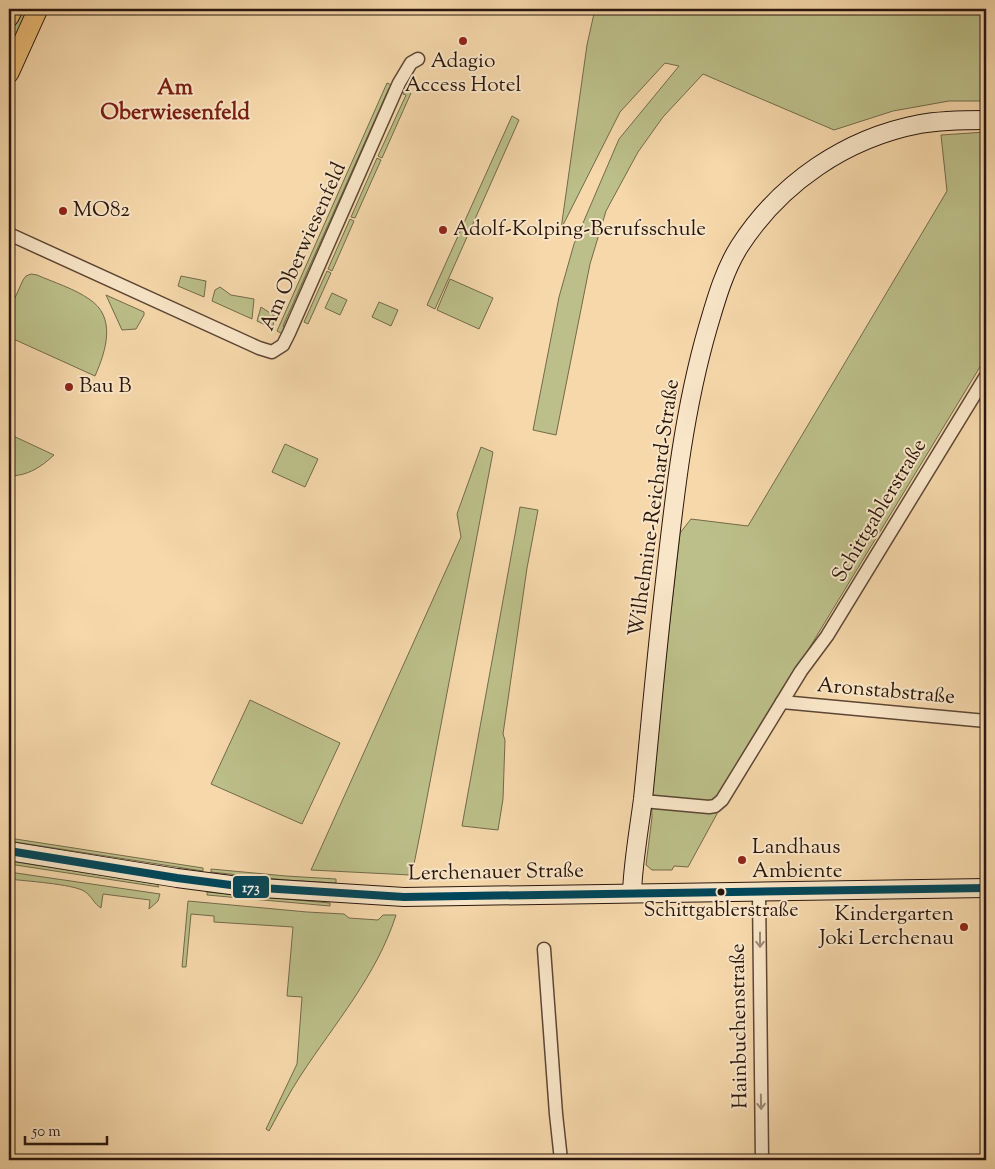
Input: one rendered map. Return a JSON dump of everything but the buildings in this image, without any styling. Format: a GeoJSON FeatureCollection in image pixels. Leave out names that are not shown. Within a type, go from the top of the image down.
{"type":"FeatureCollection","features":[{"type":"Feature","properties":{"kind":"main road"},"geometry":{"type":"LineString","coordinates":[[9,18],[13,9]]}},
{"type":"Feature","properties":{"kind":"main road"},"geometry":{"type":"LineString","coordinates":[[9,73],[38,9]]}},
{"type":"Feature","properties":{"kind":"main road","name":"Wilhelmine-Reichard-Straße"},"geometry":{"type":"LineString","coordinates":[[632,894],[660,630],[683,440],[693,384],[705,337],[717,297],[733,259],[773,202],[815,167],[843,151],[871,138],[920,124],[986,120]]}},
{"type":"Feature","properties":{"kind":"main road","name":"Lerchenauer Straße"},"geometry":{"type":"LineString","coordinates":[[9,852],[246,888],[404,897],[986,888]]}},
{"type":"Feature","properties":{"kind":"street","name":"Am Oberwiesenfeld"},"geometry":{"type":"LineString","coordinates":[[9,234],[258,348],[272,352],[283,345],[289,333],[399,83],[411,63],[418,58]]}},
{"type":"Feature","properties":{"kind":"street","name":"Schittgablerstraße"},"geometry":{"type":"LineString","coordinates":[[643,801],[709,807],[715,806],[722,800],[801,671],[827,636],[986,376]]}},
{"type":"Feature","properties":{"kind":"street","name":"Aronstabstraße"},"geometry":{"type":"LineString","coordinates":[[782,702],[986,720]]}},
{"type":"Feature","properties":{"kind":"street","name":"Hainbuchenstraße"},"geometry":{"type":"LineString","coordinates":[[759,891],[762,1160]]}},
{"type":"Feature","properties":{"kind":"street"},"geometry":{"type":"LineString","coordinates":[[544,949],[561,1160]]}},
{"type":"Feature","properties":{"kind":"green space"},"geometry":{"type":"Polygon","coordinates":[[[22,9],[30,9],[9,57],[9,39],[22,9]]]}},
{"type":"Feature","properties":{"kind":"green space"},"geometry":{"type":"Polygon","coordinates":[[[595,9],[986,9],[986,101],[949,101],[893,111],[834,130],[703,74],[663,117],[638,152],[606,211],[590,264],[556,435],[533,430],[559,297],[574,244],[619,139],[679,66],[665,63],[620,112],[561,229],[587,45],[595,9]]]}},
{"type":"Feature","properties":{"kind":"green space"},"geometry":{"type":"Polygon","coordinates":[[[387,83],[394,86],[392,90],[389,88],[283,326],[286,328],[283,334],[277,331],[387,83]]]}},
{"type":"Feature","properties":{"kind":"green space"},"geometry":{"type":"Polygon","coordinates":[[[405,90],[411,93],[382,158],[378,156],[406,95],[403,94],[405,90]]]}},
{"type":"Feature","properties":{"kind":"green space"},"geometry":{"type":"Polygon","coordinates":[[[512,116],[519,120],[435,309],[427,305],[512,116]]]}},
{"type":"Feature","properties":{"kind":"green space"},"geometry":{"type":"Polygon","coordinates":[[[986,132],[986,357],[745,754],[718,812],[688,867],[674,866],[672,870],[652,870],[646,865],[652,817],[651,787],[680,533],[691,519],[748,526],[947,191],[941,135],[986,132]]]}},
{"type":"Feature","properties":{"kind":"green space"},"geometry":{"type":"Polygon","coordinates":[[[377,158],[381,160],[355,218],[351,217],[377,158]]]}},
{"type":"Feature","properties":{"kind":"green space"},"geometry":{"type":"Polygon","coordinates":[[[350,219],[354,221],[332,271],[328,269],[350,219]]]}},
{"type":"Feature","properties":{"kind":"green space"},"geometry":{"type":"Polygon","coordinates":[[[327,271],[331,273],[308,324],[304,322],[327,271]]]}},
{"type":"Feature","properties":{"kind":"green space"},"geometry":{"type":"Polygon","coordinates":[[[31,274],[71,289],[98,306],[103,315],[107,335],[103,356],[95,376],[9,337],[9,311],[23,280],[31,274]]]}},
{"type":"Feature","properties":{"kind":"green space"},"geometry":{"type":"Polygon","coordinates":[[[181,276],[206,281],[204,297],[178,286],[181,276]]]}},
{"type":"Feature","properties":{"kind":"green space"},"geometry":{"type":"Polygon","coordinates":[[[450,279],[493,298],[479,329],[437,310],[450,279]]]}},
{"type":"Feature","properties":{"kind":"green space"},"geometry":{"type":"Polygon","coordinates":[[[220,287],[231,295],[254,299],[252,319],[212,301],[215,290],[220,287]]]}},
{"type":"Feature","properties":{"kind":"green space"},"geometry":{"type":"Polygon","coordinates":[[[332,293],[347,300],[340,315],[325,308],[332,293]]]}},
{"type":"Feature","properties":{"kind":"green space"},"geometry":{"type":"Polygon","coordinates":[[[106,295],[144,312],[136,329],[122,330],[106,295]]]}},
{"type":"Feature","properties":{"kind":"green space"},"geometry":{"type":"Polygon","coordinates":[[[379,302],[398,310],[391,326],[372,317],[379,302]]]}},
{"type":"Feature","properties":{"kind":"green space"},"geometry":{"type":"Polygon","coordinates":[[[261,307],[276,317],[272,328],[257,321],[261,307]]]}},
{"type":"Feature","properties":{"kind":"green space"},"geometry":{"type":"Polygon","coordinates":[[[9,434],[54,455],[34,470],[16,476],[9,476],[9,434]]]}},
{"type":"Feature","properties":{"kind":"green space"},"geometry":{"type":"Polygon","coordinates":[[[285,444],[318,459],[305,487],[272,472],[285,444]]]}},
{"type":"Feature","properties":{"kind":"green space"},"geometry":{"type":"Polygon","coordinates":[[[481,447],[493,452],[422,824],[410,875],[311,870],[461,537],[457,514],[481,447]]]}},
{"type":"Feature","properties":{"kind":"green space"},"geometry":{"type":"Polygon","coordinates":[[[520,507],[538,510],[527,568],[503,734],[505,740],[503,799],[498,830],[462,826],[520,507]]]}},
{"type":"Feature","properties":{"kind":"green space"},"geometry":{"type":"Polygon","coordinates":[[[250,700],[340,743],[302,824],[211,784],[250,700]]]}},
{"type":"Feature","properties":{"kind":"green space"},"geometry":{"type":"Polygon","coordinates":[[[9,838],[203,868],[203,871],[9,841],[9,838]]]}},
{"type":"Feature","properties":{"kind":"green space"},"geometry":{"type":"Polygon","coordinates":[[[9,861],[157,884],[159,887],[9,864],[9,861]]]}},
{"type":"Feature","properties":{"kind":"green space"},"geometry":{"type":"Polygon","coordinates":[[[211,869],[336,879],[336,883],[211,872],[211,869]]]}},
{"type":"Feature","properties":{"kind":"green space"},"geometry":{"type":"Polygon","coordinates":[[[9,872],[160,894],[158,901],[149,909],[150,900],[103,894],[101,908],[84,891],[59,885],[9,879],[9,872]]]}},
{"type":"Feature","properties":{"kind":"green space"},"geometry":{"type":"Polygon","coordinates":[[[207,892],[330,903],[330,906],[207,895],[207,892]]]}},
{"type":"Feature","properties":{"kind":"green space"},"geometry":{"type":"Polygon","coordinates":[[[188,901],[344,914],[349,918],[378,920],[383,915],[396,915],[388,937],[367,978],[288,1096],[269,1131],[266,1129],[297,1064],[302,997],[287,996],[293,927],[214,922],[214,916],[191,914],[186,967],[182,967],[188,901]]]}},
{"type":"Feature","properties":{"kind":"transit line","name":"173"},"geometry":{"type":"LineString","coordinates":[[9,851],[246,887],[404,897],[986,888]]}},
{"type":"Feature","properties":{"kind":"place","name":"Adagio Access Hotel"},"geometry":{"type":"Point","coordinates":[463,41]}},
{"type":"Feature","properties":{"kind":"place","name":"MO82"},"geometry":{"type":"Point","coordinates":[63,211]}},
{"type":"Feature","properties":{"kind":"place","name":"Adolf-Kolping-Berufsschule"},"geometry":{"type":"Point","coordinates":[443,230]}},
{"type":"Feature","properties":{"kind":"place","name":"Bau B"},"geometry":{"type":"Point","coordinates":[69,387]}},
{"type":"Feature","properties":{"kind":"place","name":"Landhaus Ambiente"},"geometry":{"type":"Point","coordinates":[742,860]}},
{"type":"Feature","properties":{"kind":"place","name":"Schittgablerstraße"},"geometry":{"type":"Point","coordinates":[721,892]}},
{"type":"Feature","properties":{"kind":"place","name":"Kindergarten Joki Lerchenau"},"geometry":{"type":"Point","coordinates":[964,927]}},
{"type":"Feature","properties":{"kind":"district","name":"Am Oberwiesenfeld"},"geometry":{"type":"Point","coordinates":[175,102]}}]}
